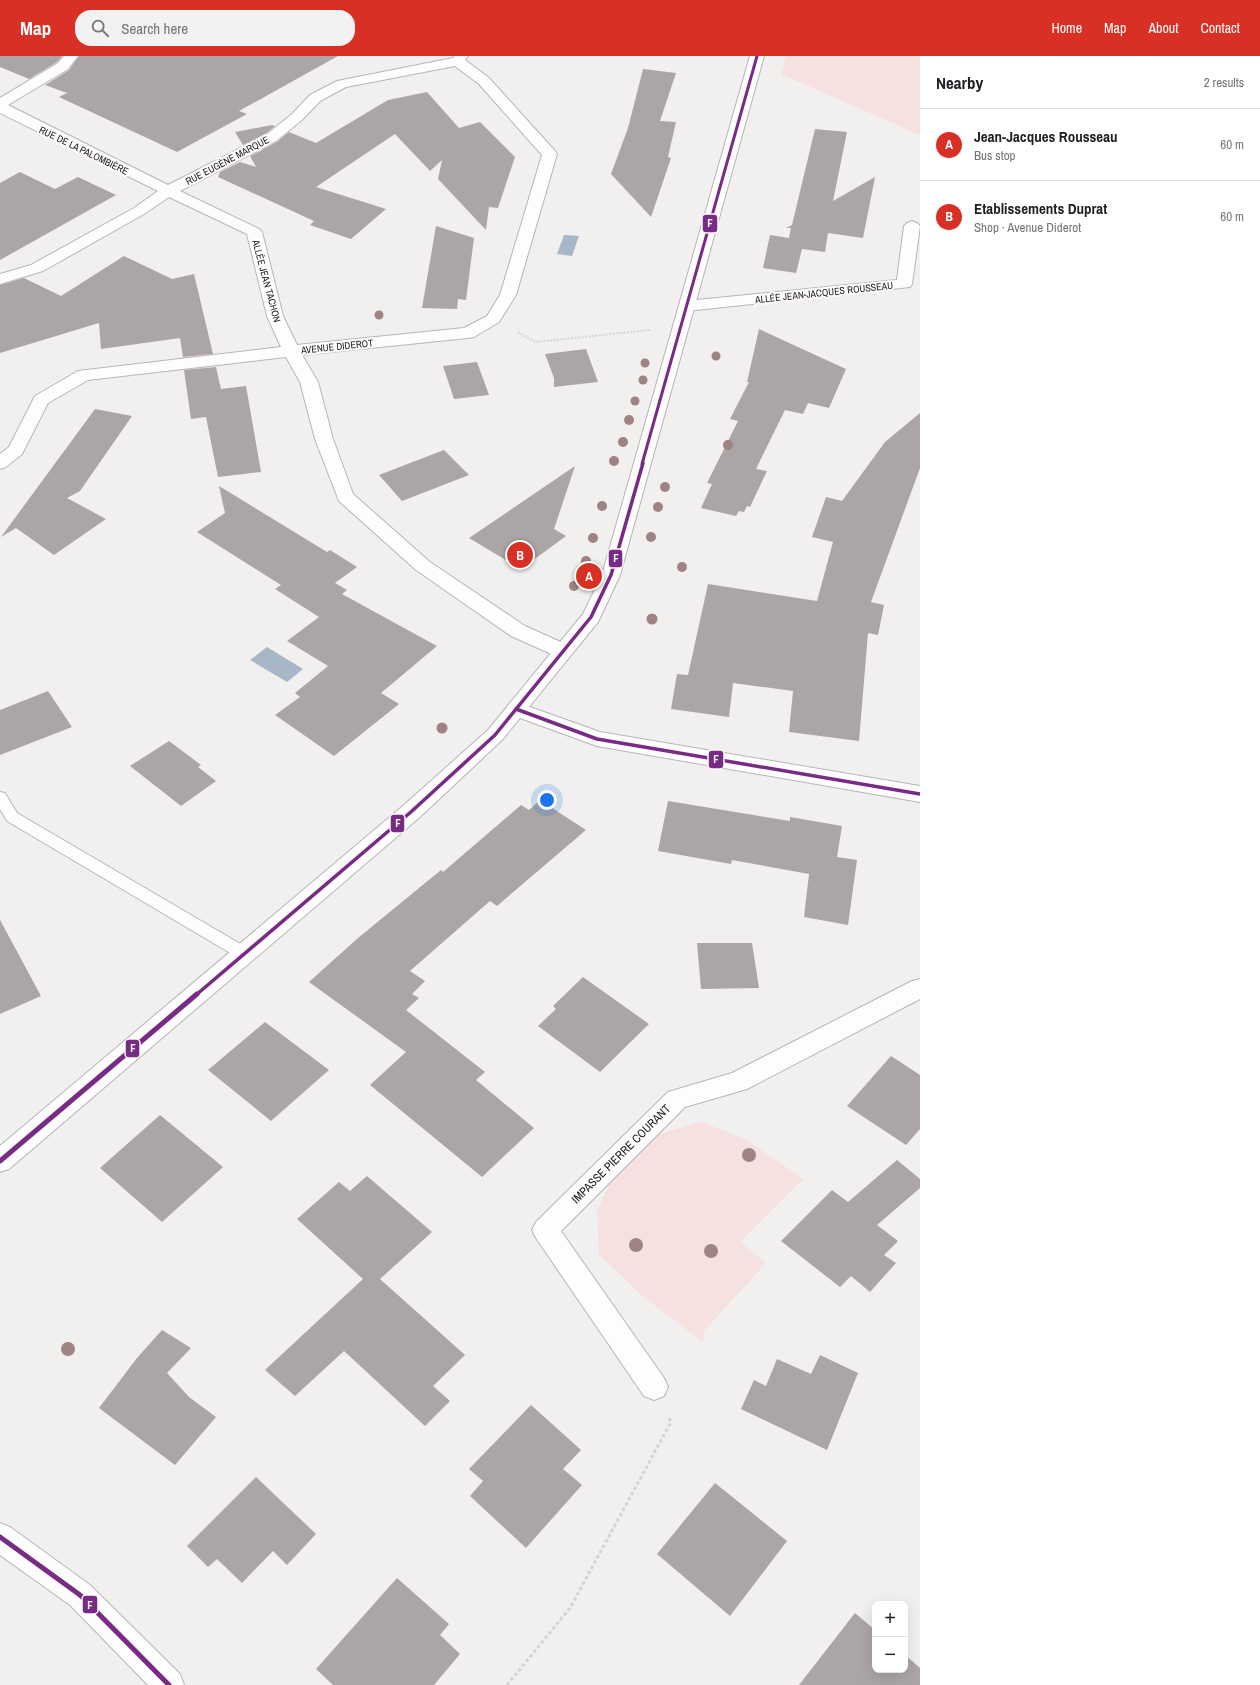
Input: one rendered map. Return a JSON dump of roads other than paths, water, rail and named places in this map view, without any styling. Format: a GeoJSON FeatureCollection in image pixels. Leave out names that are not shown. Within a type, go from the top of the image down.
{"type":"FeatureCollection","features":[{"type":"Feature","properties":{"kind":"street"},"geometry":{"type":"LineString","coordinates":[[0,104],[63,66],[71,56]]}},
{"type":"Feature","properties":{"kind":"street"},"geometry":{"type":"LineString","coordinates":[[0,1161],[412,811],[495,735],[591,617],[611,575],[757,56]]}},
{"type":"Feature","properties":{"kind":"street","name":"RUE EUGÈNE MARQUE"},"geometry":{"type":"LineString","coordinates":[[0,279],[37,268],[139,211],[168,191],[271,138],[298,117],[315,98],[342,84],[459,59]]}},
{"type":"Feature","properties":{"kind":"street","name":"AVENUE DIDEROT"},"geometry":{"type":"LineString","coordinates":[[459,59],[484,81],[550,154],[508,295],[493,320],[468,333],[291,351],[309,382],[324,439],[345,497],[423,566],[518,631],[563,651]]}},
{"type":"Feature","properties":{"kind":"street","name":"RUE DE LA PALOMBIÈRE"},"geometry":{"type":"LineString","coordinates":[[0,107],[168,191]]}},
{"type":"Feature","properties":{"kind":"street","name":"ALLÉE JEAN TACHON"},"geometry":{"type":"LineString","coordinates":[[168,191],[254,232],[275,316],[291,351]]}},
{"type":"Feature","properties":{"kind":"street","name":"ALLÉE JEAN-JACQUES ROUSSEAU"},"geometry":{"type":"LineString","coordinates":[[687,306],[904,284],[912,226]]}},
{"type":"Feature","properties":{"kind":"street"},"geometry":{"type":"LineString","coordinates":[[0,463],[16,450],[41,400],[84,375],[291,351]]}},
{"type":"Feature","properties":{"kind":"street"},"geometry":{"type":"LineString","coordinates":[[516,709],[597,739],[920,794]]}},
{"type":"Feature","properties":{"kind":"street","name":"IMPASSE PIERRE COURANT"},"geometry":{"type":"LineString","coordinates":[[654,1387],[544,1230],[677,1099],[738,1082],[920,988]]}},
{"type":"Feature","properties":{"kind":"street"},"geometry":{"type":"LineString","coordinates":[[0,1537],[80,1595],[169,1685]]}},
{"type":"Feature","properties":{"kind":"lane"},"geometry":{"type":"LineString","coordinates":[[0,797],[12,817],[243,953]]}},
{"type":"Feature","properties":{"kind":"water"},"geometry":{"type":"Polygon","coordinates":[[[564,235],[579,236],[572,256],[557,254],[564,235]]]}},
{"type":"Feature","properties":{"kind":"water"},"geometry":{"type":"Polygon","coordinates":[[[267,647],[303,669],[287,682],[250,660],[267,647]]]}},
{"type":"Feature","properties":{"kind":"place","name":"Etablissements Duprat"},"geometry":{"type":"Point","coordinates":[520,555]}},
{"type":"Feature","properties":{"kind":"place","name":"Jean-Jacques Rousseau"},"geometry":{"type":"Point","coordinates":[589,576]}}]}
